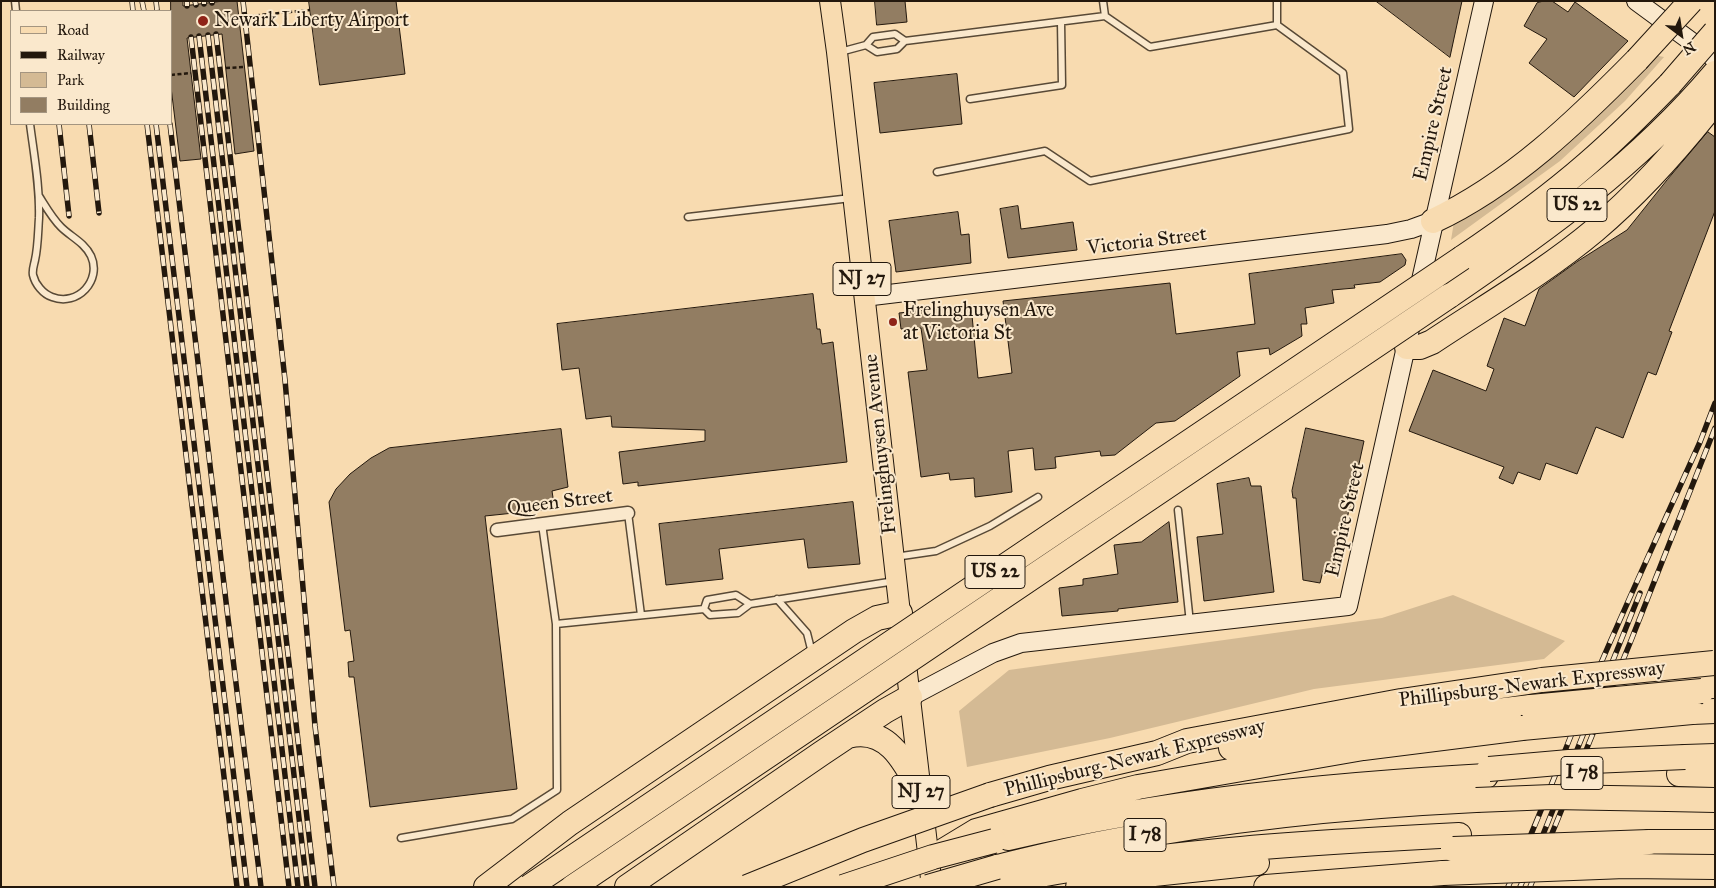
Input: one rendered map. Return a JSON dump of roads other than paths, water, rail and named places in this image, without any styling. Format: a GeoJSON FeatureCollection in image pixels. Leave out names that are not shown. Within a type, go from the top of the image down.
{"type":"FeatureCollection","features":[{"type":"Feature","properties":{"kind":"highway"},"geometry":{"type":"LineString","coordinates":[[1433,221],[1476,198],[1507,176],[1584,111],[1637,60],[1691,1]]}},
{"type":"Feature","properties":{"kind":"highway","name":"US 22"},"geometry":{"type":"LineString","coordinates":[[529,887],[1520,218],[1608,146],[1670,84],[1715,32]]}},
{"type":"Feature","properties":{"kind":"highway","name":"US 22"},"geometry":{"type":"LineString","coordinates":[[573,887],[1552,225],[1646,144],[1705,104],[1715,74]]}},
{"type":"Feature","properties":{"kind":"highway"},"geometry":{"type":"LineString","coordinates":[[1407,347],[1420,347],[1432,342],[1551,262],[1594,230],[1646,183],[1670,157],[1705,104]]}},
{"type":"Feature","properties":{"kind":"highway"},"geometry":{"type":"LineString","coordinates":[[486,887],[570,823],[864,624],[877,618],[900,613]]}},
{"type":"Feature","properties":{"kind":"highway","name":"Phillipsburg-Newark Expressway"},"geometry":{"type":"LineString","coordinates":[[747,887],[872,837],[990,795],[1049,778],[1157,753],[1188,755],[1270,744],[1357,729],[1457,692],[1542,680],[1714,663]]}},
{"type":"Feature","properties":{"kind":"highway"},"geometry":{"type":"LineString","coordinates":[[1527,718],[1708,690]]}},
{"type":"Feature","properties":{"kind":"highway"},"geometry":{"type":"LineString","coordinates":[[627,887],[822,753],[885,711],[910,697]]}},
{"type":"Feature","properties":{"kind":"highway"},"geometry":{"type":"LineString","coordinates":[[993,834],[1075,803],[1138,787],[1270,744],[1357,729],[1527,718],[1703,712]]}},
{"type":"Feature","properties":{"kind":"highway"},"geometry":{"type":"LineString","coordinates":[[848,736],[870,734],[884,740],[902,759],[922,794]]}},
{"type":"Feature","properties":{"kind":"highway"},"geometry":{"type":"LineString","coordinates":[[1682,766],[1715,756]]}},
{"type":"Feature","properties":{"kind":"highway","name":"I 78"},"geometry":{"type":"LineString","coordinates":[[843,887],[933,857],[993,834],[1051,828],[1124,814],[1287,791],[1487,772],[1570,773],[1682,766],[1715,775]]}},
{"type":"Feature","properties":{"kind":"highway","name":"I 78"},"geometry":{"type":"LineString","coordinates":[[928,887],[992,879],[1088,846],[1151,834],[1295,814],[1476,800],[1561,797],[1715,800]]}},
{"type":"Feature","properties":{"kind":"highway"},"geometry":{"type":"LineString","coordinates":[[992,879],[1167,855],[1306,844],[1397,845],[1456,842],[1573,831],[1715,842]]}},
{"type":"Feature","properties":{"kind":"highway"},"geometry":{"type":"LineString","coordinates":[[1652,836],[1715,832]]}},
{"type":"Feature","properties":{"kind":"highway"},"geometry":{"type":"LineString","coordinates":[[1078,887],[1154,874],[1397,845]]}},
{"type":"Feature","properties":{"kind":"highway"},"geometry":{"type":"LineString","coordinates":[[1266,887],[1444,873],[1625,866],[1715,867]]}},
{"type":"Feature","properties":{"kind":"main road","name":"Frelinghuysen Avenue"},"geometry":{"type":"LineString","coordinates":[[830,1],[932,887]]}},
{"type":"Feature","properties":{"kind":"street","name":"Empire Street"},"geometry":{"type":"LineString","coordinates":[[910,697],[993,653],[1012,645],[1348,606],[1407,347],[1433,221],[1484,1]]}},
{"type":"Feature","properties":{"kind":"street"},"geometry":{"type":"LineString","coordinates":[[1636,1],[1715,59]]}},
{"type":"Feature","properties":{"kind":"street","name":"Victoria Street"},"geometry":{"type":"LineString","coordinates":[[864,297],[1387,234],[1411,229],[1433,221]]}},
{"type":"Feature","properties":{"kind":"street","name":"Queen Street"},"geometry":{"type":"LineString","coordinates":[[497,530],[628,513]]}},
{"type":"Feature","properties":{"kind":"lane"},"geometry":{"type":"LineString","coordinates":[[1103,1],[1105,16]]}},
{"type":"Feature","properties":{"kind":"lane"},"geometry":{"type":"LineString","coordinates":[[1277,1],[1277,25]]}},
{"type":"Feature","properties":{"kind":"lane"},"geometry":{"type":"LineString","coordinates":[[866,45],[876,52],[897,49],[904,41],[1105,16],[1150,47],[1277,25],[1343,73],[1349,129],[1090,181],[1045,151],[937,172]]}},
{"type":"Feature","properties":{"kind":"lane"},"geometry":{"type":"LineString","coordinates":[[970,99],[1062,85],[1061,22]]}},
{"type":"Feature","properties":{"kind":"lane"},"geometry":{"type":"LineString","coordinates":[[837,52],[866,45],[873,37],[895,34],[904,41]]}},
{"type":"Feature","properties":{"kind":"lane"},"geometry":{"type":"LineString","coordinates":[[30,125],[39,196],[36,259],[32,272],[35,282],[52,297],[67,298],[78,295],[87,288],[92,279],[94,269],[92,257],[84,245],[67,233],[54,220],[39,196]]}},
{"type":"Feature","properties":{"kind":"lane"},"geometry":{"type":"LineString","coordinates":[[688,218],[852,198]]}},
{"type":"Feature","properties":{"kind":"lane"},"geometry":{"type":"LineString","coordinates":[[894,558],[936,551],[990,526],[1038,497]]}},
{"type":"Feature","properties":{"kind":"lane"},"geometry":{"type":"LineString","coordinates":[[1178,510],[1190,624]]}},
{"type":"Feature","properties":{"kind":"lane"},"geometry":{"type":"LineString","coordinates":[[628,513],[641,615]]}},
{"type":"Feature","properties":{"kind":"lane"},"geometry":{"type":"LineString","coordinates":[[401,838],[512,819],[557,790],[556,624],[542,524]]}},
{"type":"Feature","properties":{"kind":"lane"},"geometry":{"type":"LineString","coordinates":[[704,609],[710,615],[738,614],[750,604],[896,580]]}},
{"type":"Feature","properties":{"kind":"lane"},"geometry":{"type":"LineString","coordinates":[[704,609],[707,600],[736,595],[750,604]]}},
{"type":"Feature","properties":{"kind":"lane"},"geometry":{"type":"LineString","coordinates":[[777,599],[807,633],[813,658]]}},
{"type":"Feature","properties":{"kind":"lane"},"geometry":{"type":"LineString","coordinates":[[556,624],[704,609]]}},
{"type":"Feature","properties":{"kind":"railway"},"geometry":{"type":"LineString","coordinates":[[132,1],[133,10]]}},
{"type":"Feature","properties":{"kind":"railway"},"geometry":{"type":"LineString","coordinates":[[142,1],[144,10]]}},
{"type":"Feature","properties":{"kind":"railway"},"geometry":{"type":"LineString","coordinates":[[156,1],[157,10]]}},
{"type":"Feature","properties":{"kind":"railway"},"geometry":{"type":"LineString","coordinates":[[187,1],[187,6]]}},
{"type":"Feature","properties":{"kind":"railway"},"geometry":{"type":"LineString","coordinates":[[195,1],[196,5]]}},
{"type":"Feature","properties":{"kind":"railway"},"geometry":{"type":"LineString","coordinates":[[243,1],[285,380],[315,726],[334,887]]}},
{"type":"Feature","properties":{"kind":"railway"},"geometry":{"type":"LineString","coordinates":[[216,34],[315,887]]}},
{"type":"Feature","properties":{"kind":"railway"},"geometry":{"type":"LineString","coordinates":[[208,35],[307,887]]}},
{"type":"Feature","properties":{"kind":"railway"},"geometry":{"type":"LineString","coordinates":[[199,36],[298,887]]}},
{"type":"Feature","properties":{"kind":"railway"},"geometry":{"type":"LineString","coordinates":[[191,37],[289,887]]}},
{"type":"Feature","properties":{"kind":"railway"},"geometry":{"type":"LineString","coordinates":[[59,125],[69,216]]}},
{"type":"Feature","properties":{"kind":"railway"},"geometry":{"type":"LineString","coordinates":[[89,125],[99,213]]}},
{"type":"Feature","properties":{"kind":"railway"},"geometry":{"type":"LineString","coordinates":[[147,125],[237,887]]}},
{"type":"Feature","properties":{"kind":"railway"},"geometry":{"type":"LineString","coordinates":[[156,125],[247,887]]}},
{"type":"Feature","properties":{"kind":"railway"},"geometry":{"type":"LineString","coordinates":[[170,125],[261,887]]}},
{"type":"Feature","properties":{"kind":"railway"},"geometry":{"type":"LineString","coordinates":[[1508,887],[1592,684],[1700,442],[1715,403]]}},
{"type":"Feature","properties":{"kind":"railway"},"geometry":{"type":"LineString","coordinates":[[1530,887],[1630,643],[1715,428]]}},
{"type":"Feature","properties":{"kind":"railway"},"geometry":{"type":"LineString","coordinates":[[1520,887],[1536,852],[1640,593]]}},
{"type":"Feature","properties":{"kind":"place","name":"Newark Liberty Airport"},"geometry":{"type":"Point","coordinates":[203,21]}},
{"type":"Feature","properties":{"kind":"place","name":"Frelinghuysen Ave at Victoria St"},"geometry":{"type":"Point","coordinates":[893,322]}}]}
